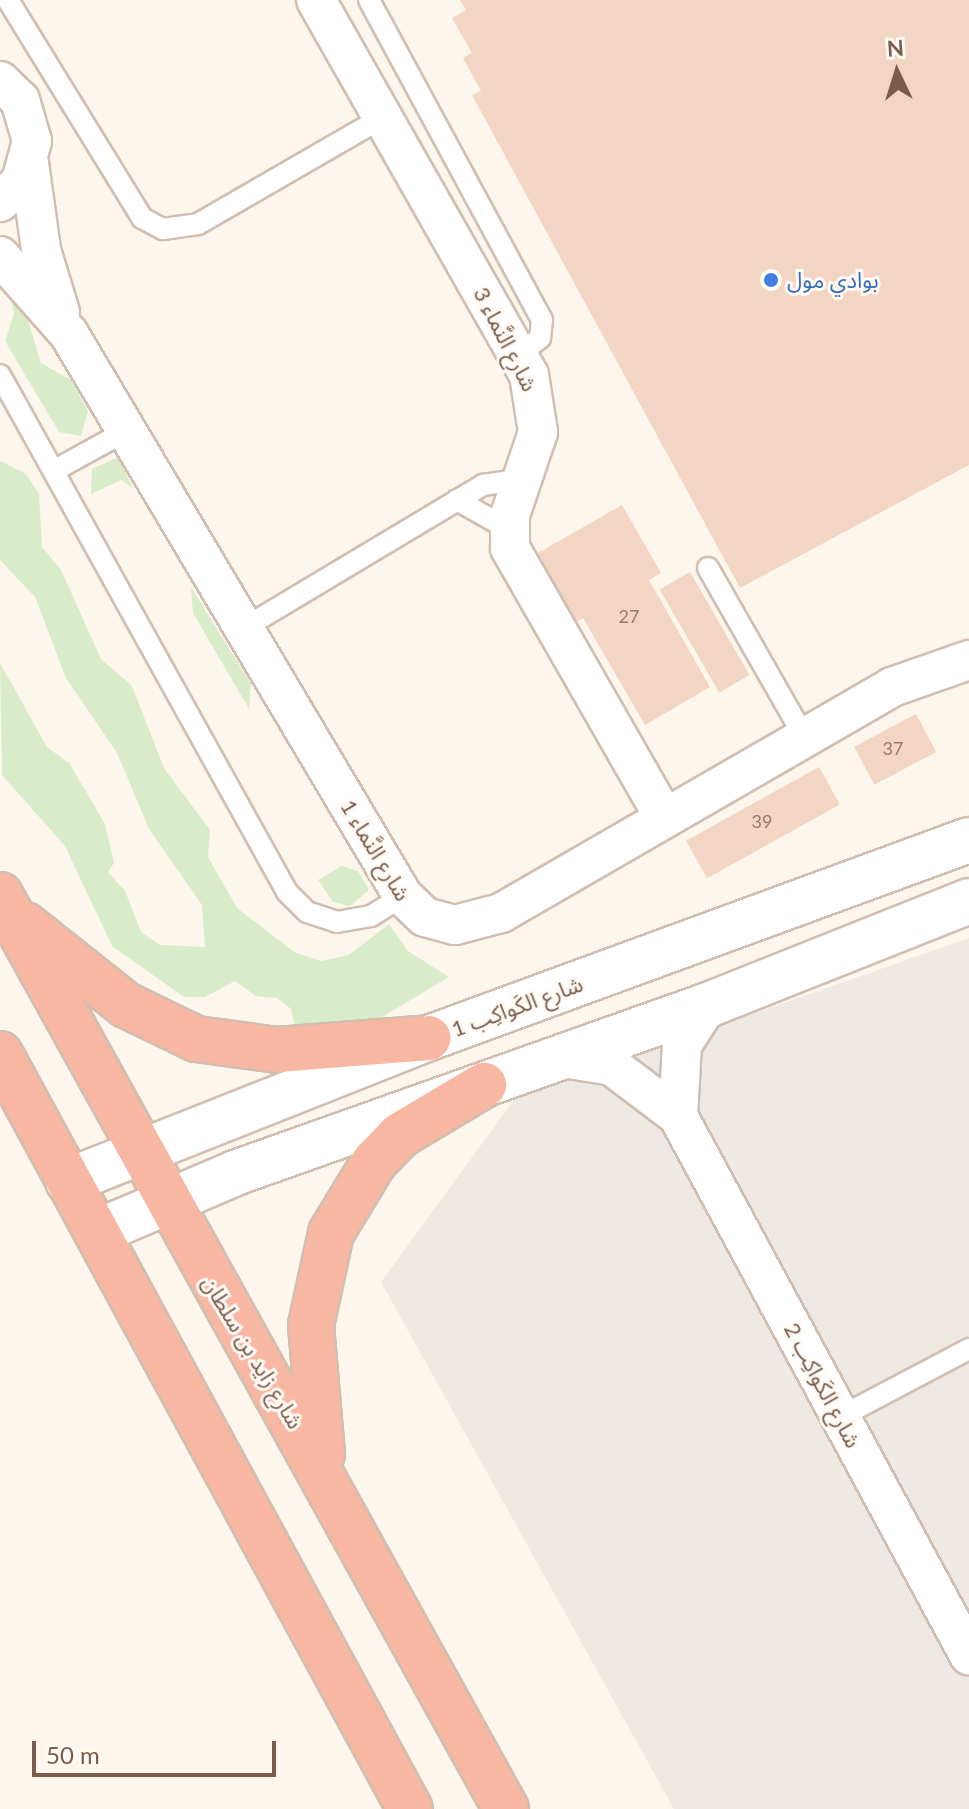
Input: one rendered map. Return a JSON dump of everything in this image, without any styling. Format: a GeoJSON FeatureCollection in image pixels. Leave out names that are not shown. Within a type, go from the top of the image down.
{"type":"FeatureCollection","features":[{"type":"Feature","properties":{"kind":"highway"},"geometry":{"type":"LineString","coordinates":[[5,904],[126,1005],[196,1039],[277,1050],[429,1038]]}},
{"type":"Feature","properties":{"kind":"highway","name":"شارع زايد بن سلطان"},"geometry":{"type":"LineString","coordinates":[[5,904],[165,1202],[324,1472],[506,1809]]}},
{"type":"Feature","properties":{"kind":"highway"},"geometry":{"type":"LineString","coordinates":[[0,1054],[410,1809]]}},
{"type":"Feature","properties":{"kind":"highway"},"geometry":{"type":"LineString","coordinates":[[324,1472],[311,1325],[331,1233],[374,1162],[400,1135],[484,1085]]}},
{"type":"Feature","properties":{"kind":"street","name":"شارع النَّماء 3"},"geometry":{"type":"LineString","coordinates":[[316,0],[519,354],[539,413],[508,529]]}},
{"type":"Feature","properties":{"kind":"street","name":"شارع النَّماء 1"},"geometry":{"type":"LineString","coordinates":[[0,81],[29,120],[29,163],[41,250],[69,334]]}},
{"type":"Feature","properties":{"kind":"street"},"geometry":{"type":"LineString","coordinates":[[0,202],[29,163]]}},
{"type":"Feature","properties":{"kind":"street","name":"شارع النَّماء 1"},"geometry":{"type":"LineString","coordinates":[[0,256],[69,334],[403,896],[425,917],[471,924],[912,678],[969,660]]}},
{"type":"Feature","properties":{"kind":"street"},"geometry":{"type":"LineString","coordinates":[[508,529],[523,573],[664,817]]}},
{"type":"Feature","properties":{"kind":"street","name":"شارع الكَواكِب 1"},"geometry":{"type":"LineString","coordinates":[[68,1181],[137,1150],[429,1038],[969,840]]}},
{"type":"Feature","properties":{"kind":"street"},"geometry":{"type":"LineString","coordinates":[[97,1232],[165,1202],[557,1057],[708,1005],[969,901]]}},
{"type":"Feature","properties":{"kind":"street","name":"شارع الكَواكِب 2"},"geometry":{"type":"LineString","coordinates":[[678,1116],[678,1057],[708,1005]]}},
{"type":"Feature","properties":{"kind":"street","name":"شارع الكَواكِب 2"},"geometry":{"type":"LineString","coordinates":[[557,1057],[612,1066],[678,1116],[969,1655]]}},
{"type":"Feature","properties":{"kind":"lane"},"geometry":{"type":"LineString","coordinates":[[8,0],[142,218],[163,229],[198,224],[383,117]]}},
{"type":"Feature","properties":{"kind":"lane"},"geometry":{"type":"LineString","coordinates":[[369,0],[542,320],[540,338],[519,354]]}},
{"type":"Feature","properties":{"kind":"lane"},"geometry":{"type":"LineString","coordinates":[[0,375],[287,892],[307,912],[337,922],[371,916],[403,896]]}},
{"type":"Feature","properties":{"kind":"lane"},"geometry":{"type":"LineString","coordinates":[[55,470],[126,431]]}},
{"type":"Feature","properties":{"kind":"lane"},"geometry":{"type":"LineString","coordinates":[[244,628],[492,481],[523,479]]}},
{"type":"Feature","properties":{"kind":"lane"},"geometry":{"type":"LineString","coordinates":[[457,500],[508,529]]}},
{"type":"Feature","properties":{"kind":"lane"},"geometry":{"type":"LineString","coordinates":[[708,568],[804,736]]}},
{"type":"Feature","properties":{"kind":"lane"},"geometry":{"type":"LineString","coordinates":[[840,1417],[969,1349]]}},
{"type":"Feature","properties":{"kind":"shaded area"},"geometry":{"type":"Polygon","coordinates":[[[969,938],[969,1809],[674,1809],[381,1282],[516,1097],[969,938]]]}},
{"type":"Feature","properties":{"kind":"green space"},"geometry":{"type":"Polygon","coordinates":[[[10,295],[27,317],[41,363],[71,380],[88,411],[81,436],[59,432],[5,341],[14,314],[10,295]]]}},
{"type":"Feature","properties":{"kind":"green space"},"geometry":{"type":"Polygon","coordinates":[[[118,457],[133,488],[121,480],[91,494],[92,469],[118,457]]]}},
{"type":"Feature","properties":{"kind":"green space"},"geometry":{"type":"Polygon","coordinates":[[[0,461],[26,474],[39,494],[42,547],[61,570],[101,659],[132,686],[164,768],[210,830],[208,857],[237,908],[294,952],[321,961],[349,955],[389,924],[408,951],[449,977],[377,1020],[295,1027],[291,1009],[277,998],[256,996],[235,981],[205,997],[184,997],[112,946],[65,846],[2,775],[0,663],[47,747],[69,763],[105,824],[114,863],[108,872],[125,891],[141,932],[160,945],[205,947],[202,905],[149,829],[117,753],[66,678],[35,597],[0,560],[0,461]]]}},
{"type":"Feature","properties":{"kind":"green space"},"geometry":{"type":"Polygon","coordinates":[[[191,587],[251,684],[249,709],[193,613],[191,587]]]}},
{"type":"Feature","properties":{"kind":"green space"},"geometry":{"type":"Polygon","coordinates":[[[342,866],[358,871],[369,890],[350,906],[333,902],[318,880],[342,866]]]}},
{"type":"Feature","properties":{"kind":"building","name":"بوادي مول"},"geometry":{"type":"Polygon","coordinates":[[[460,0],[969,0],[969,465],[740,588],[472,95],[481,91],[463,58],[472,53],[452,18],[466,10],[460,0]]]}},
{"type":"Feature","properties":{"kind":"building"},"geometry":{"type":"Polygon","coordinates":[[[622,505],[661,573],[649,580],[710,687],[645,725],[583,618],[570,626],[531,557],[622,505]]]}},
{"type":"Feature","properties":{"kind":"building"},"geometry":{"type":"Polygon","coordinates":[[[690,572],[750,675],[719,693],[660,590],[690,572]]]}},
{"type":"Feature","properties":{"kind":"building"},"geometry":{"type":"Polygon","coordinates":[[[916,714],[936,752],[874,785],[854,747],[916,714]]]}},
{"type":"Feature","properties":{"kind":"building"},"geometry":{"type":"Polygon","coordinates":[[[819,767],[840,805],[707,878],[686,841],[819,767]]]}},
{"type":"Feature","properties":{"kind":"place","name":"بوادي مول"},"geometry":{"type":"Point","coordinates":[771,280]}}]}
